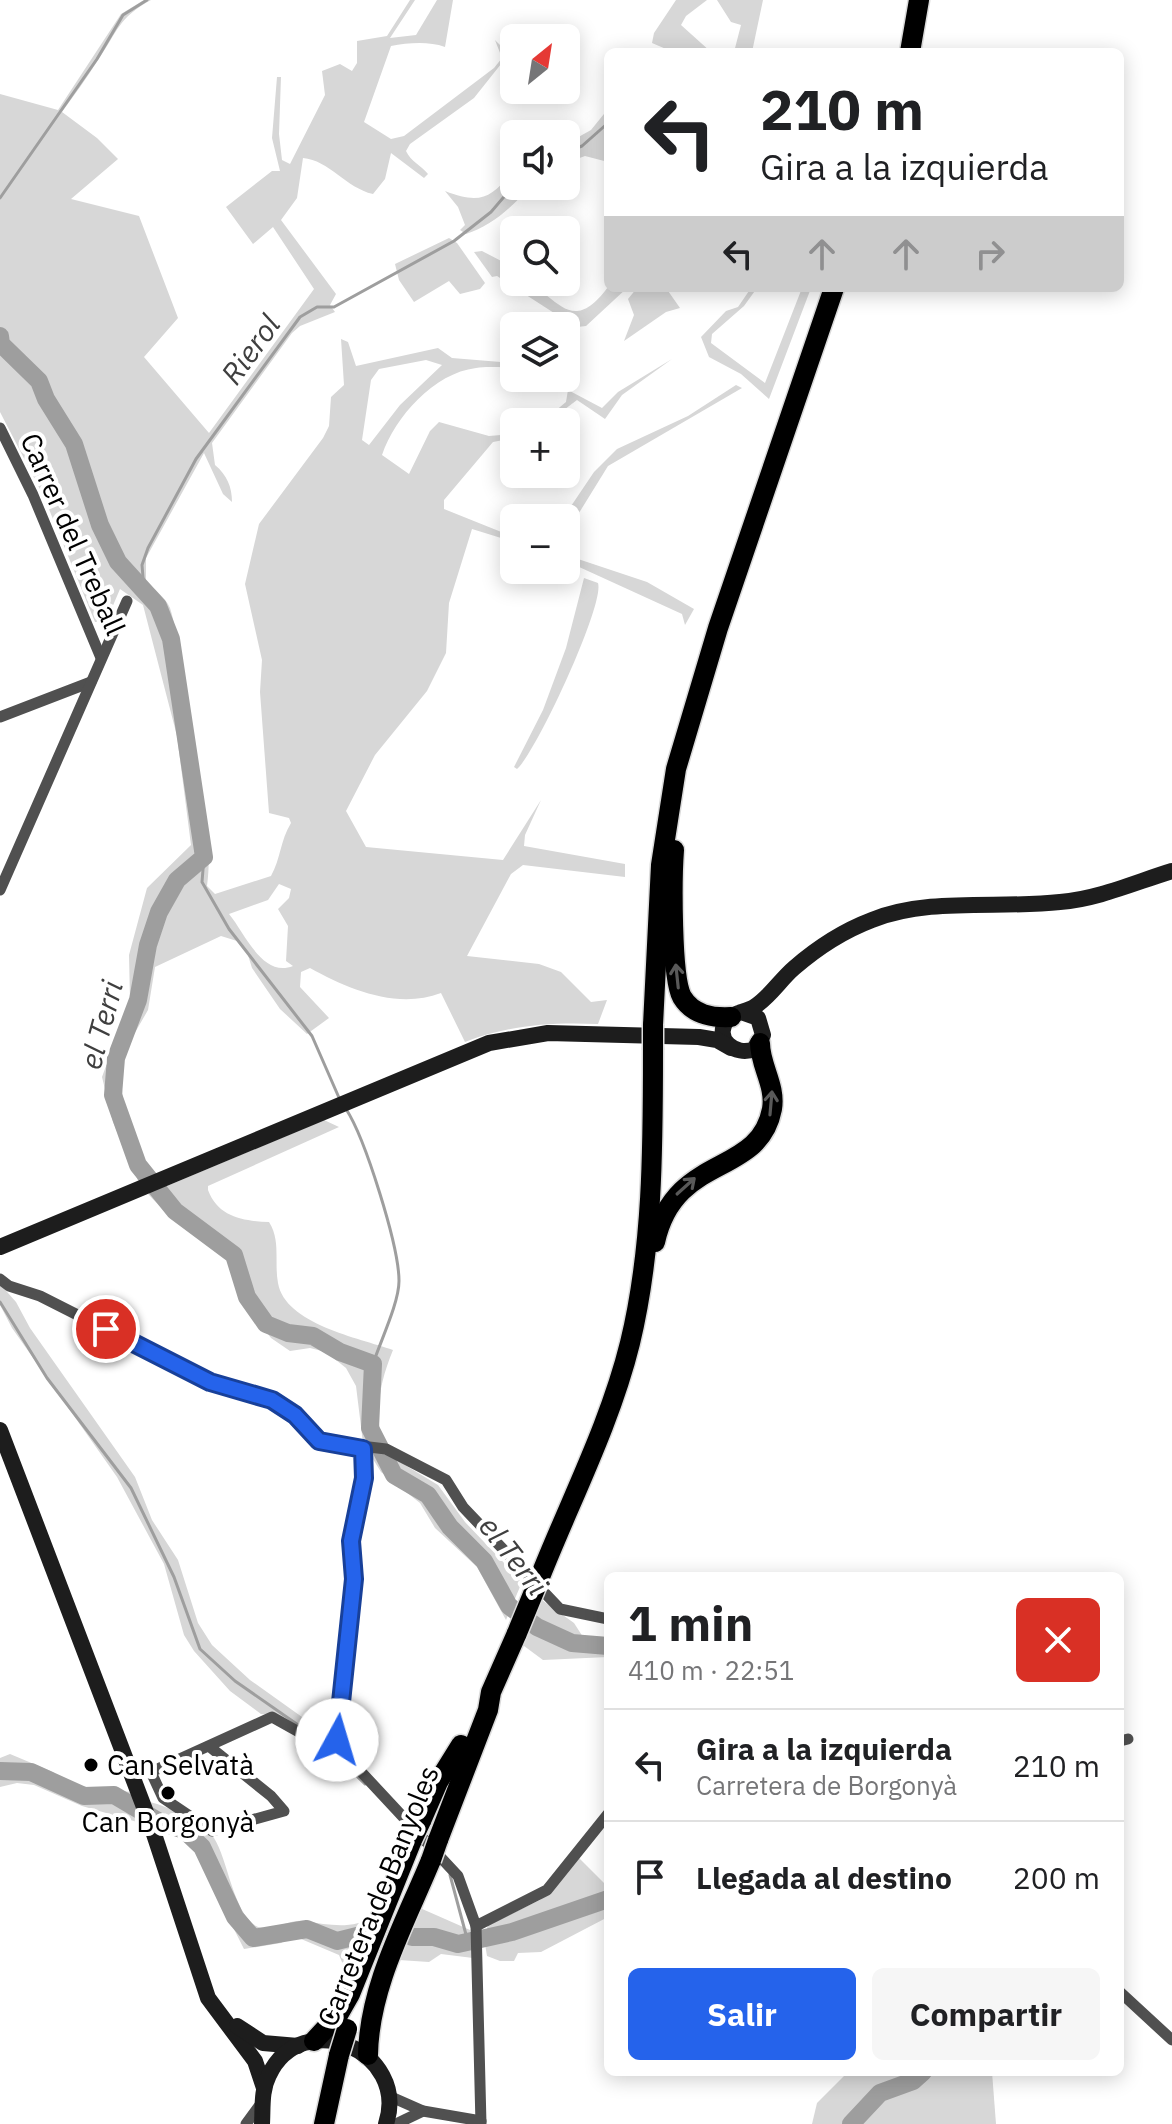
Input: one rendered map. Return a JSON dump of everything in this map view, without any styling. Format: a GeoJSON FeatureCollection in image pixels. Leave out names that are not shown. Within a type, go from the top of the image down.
{"type":"FeatureCollection","features":[{"type":"Feature","properties":{"kind":"highway"},"geometry":{"type":"LineString","coordinates":[[900,48],[907,0]]}},
{"type":"Feature","properties":{"kind":"highway"},"geometry":{"type":"LineString","coordinates":[[911,48],[919,0]]}},
{"type":"Feature","properties":{"kind":"highway"},"geometry":{"type":"LineString","coordinates":[[649,1024],[649,885],[670,749],[712,608],[822,292]]}},
{"type":"Feature","properties":{"kind":"highway"},"geometry":{"type":"LineString","coordinates":[[537,1574],[597,1417],[626,1318],[637,1245],[661,865],[676,769],[718,628],[833,292]]}},
{"type":"Feature","properties":{"kind":"highway"},"geometry":{"type":"LineString","coordinates":[[676,769],[679,787],[673,857],[676,982],[688,1005],[700,1014],[732,1019]]}},
{"type":"Feature","properties":{"kind":"highway"},"geometry":{"type":"LineString","coordinates":[[306,2043],[338,2015],[350,1994],[488,1710],[491,1692],[514,1630],[611,1404],[630,1343],[643,1280],[661,1218],[671,1200],[694,1178],[751,1148],[768,1124],[773,1091],[761,1033]]}},
{"type":"Feature","properties":{"kind":"highway"},"geometry":{"type":"LineString","coordinates":[[643,1280],[650,1173],[648,1050]]}},
{"type":"Feature","properties":{"kind":"highway"},"geometry":{"type":"LineString","coordinates":[[327,2124],[350,2030],[461,1745],[514,1630]]}},
{"type":"Feature","properties":{"kind":"highway"},"geometry":{"type":"LineString","coordinates":[[368,2055],[368,2021],[426,1840]]}},
{"type":"Feature","properties":{"kind":"main road"},"geometry":{"type":"LineString","coordinates":[[699,1037],[770,994],[794,968],[835,937],[875,918],[916,909],[1080,900],[1172,871]]}},
{"type":"Feature","properties":{"kind":"main road"},"geometry":{"type":"LineString","coordinates":[[0,1247],[511,1037],[548,1033],[699,1037],[717,1040],[731,1048],[748,1052],[761,1033],[770,994]]}},
{"type":"Feature","properties":{"kind":"main road"},"geometry":{"type":"LineString","coordinates":[[732,1019],[753,1015],[761,1033]]}},
{"type":"Feature","properties":{"kind":"main road"},"geometry":{"type":"LineString","coordinates":[[731,1048],[724,1039],[732,1019]]}},
{"type":"Feature","properties":{"kind":"main road"},"geometry":{"type":"LineString","coordinates":[[0,1431],[140,1795],[208,1998],[255,2061],[263,2110]]}},
{"type":"Feature","properties":{"kind":"main road"},"geometry":{"type":"LineString","coordinates":[[160,1852],[224,2010],[235,2025],[263,2043],[343,2042],[368,2055],[386,2081],[389,2096],[386,2124]]}},
{"type":"Feature","properties":{"kind":"main road"},"geometry":{"type":"LineString","coordinates":[[263,2110],[276,2063],[306,2043]]}},
{"type":"Feature","properties":{"kind":"street","name":"Carrer del Treball"},"geometry":{"type":"LineString","coordinates":[[0,428],[33,495],[101,658]]}},
{"type":"Feature","properties":{"kind":"street"},"geometry":{"type":"LineString","coordinates":[[0,890],[127,601]]}},
{"type":"Feature","properties":{"kind":"street"},"geometry":{"type":"LineString","coordinates":[[0,717],[91,682]]}},
{"type":"Feature","properties":{"kind":"street"},"geometry":{"type":"LineString","coordinates":[[60,695],[81,705]]}},
{"type":"Feature","properties":{"kind":"street"},"geometry":{"type":"LineString","coordinates":[[0,1279],[210,1382],[272,1400],[295,1415],[319,1441],[363,1449],[386,1449],[446,1480],[463,1507],[560,1609],[604,1618]]}},
{"type":"Feature","properties":{"kind":"street"},"geometry":{"type":"LineString","coordinates":[[337,1746],[354,1579],[351,1541],[364,1478],[363,1449]]}},
{"type":"Feature","properties":{"kind":"street"},"geometry":{"type":"LineString","coordinates":[[133,1778],[210,1747],[263,1718],[272,1717],[315,1741],[337,1746],[458,1876],[476,1929],[481,2122],[423,2111],[389,2096]]}},
{"type":"Feature","properties":{"kind":"street"},"geometry":{"type":"LineString","coordinates":[[151,1772],[163,1798],[212,1831],[284,1811],[271,1796],[210,1747]]}},
{"type":"Feature","properties":{"kind":"street"},"geometry":{"type":"LineString","coordinates":[[476,1929],[547,1890],[604,1819]]}},
{"type":"Feature","properties":{"kind":"street"},"geometry":{"type":"LineString","coordinates":[[1124,1996],[1172,2040]]}},
{"type":"Feature","properties":{"kind":"street"},"geometry":{"type":"LineString","coordinates":[[246,2124],[263,2110]]}},
{"type":"Feature","properties":{"kind":"street"},"geometry":{"type":"LineString","coordinates":[[396,2124],[423,2111]]}},
{"type":"Feature","properties":{"kind":"shaded area"},"geometry":{"type":"Polygon","coordinates":[[[144,0],[151,0],[120,26],[62,112],[97,138],[118,159],[71,199],[139,216],[178,318],[144,357],[209,433],[314,289],[273,227],[253,244],[226,207],[272,171],[280,171],[272,138],[277,77],[281,77],[279,134],[282,160],[290,164],[325,95],[322,71],[340,64],[352,71],[357,63],[357,41],[387,36],[410,0],[415,0],[390,38],[416,35],[437,0],[453,0],[445,47],[418,43],[391,46],[364,122],[391,139],[404,136],[500,60],[500,65],[474,98],[410,144],[406,151],[428,174],[424,178],[391,153],[385,179],[373,194],[354,186],[321,164],[303,158],[297,198],[281,220],[336,294],[330,305],[335,312],[300,326],[292,333],[212,443],[215,465],[228,482],[232,502],[223,494],[204,453],[146,558],[146,581],[166,601],[173,620],[183,705],[206,818],[207,886],[215,894],[271,876],[291,823],[289,818],[269,813],[260,692],[262,660],[245,584],[259,524],[329,426],[331,397],[344,385],[341,339],[348,342],[356,366],[438,348],[452,358],[500,362],[500,367],[460,372],[431,388],[406,412],[382,455],[409,474],[430,431],[439,422],[489,436],[500,435],[500,441],[493,442],[444,500],[444,509],[500,531],[500,538],[472,529],[449,603],[446,653],[427,691],[375,755],[346,811],[366,847],[503,860],[541,800],[525,835],[524,846],[625,864],[625,877],[523,865],[511,874],[467,956],[539,964],[561,972],[591,1002],[607,1000],[598,1024],[530,1026],[465,1042],[441,993],[407,999],[373,995],[310,968],[301,972],[300,987],[329,1018],[307,1034],[280,1009],[252,968],[247,952],[237,941],[221,936],[155,967],[148,1010],[129,1043],[123,1064],[124,1109],[152,1178],[139,1183],[113,1122],[102,1077],[130,1000],[129,955],[147,888],[191,845],[177,736],[143,605],[120,589],[106,622],[95,622],[44,497],[0,412],[0,94],[58,110],[121,14],[144,0]],[[426,360],[379,369],[371,380],[362,440],[369,445],[400,405],[442,365],[426,360]],[[279,884],[268,900],[229,914],[255,952],[272,966],[282,968],[293,966],[286,961],[288,926],[278,909],[289,898],[291,889],[279,884]]]}},
{"type":"Feature","properties":{"kind":"shaded area"},"geometry":{"type":"Polygon","coordinates":[[[676,0],[707,0],[686,16],[681,25],[707,48],[664,48],[652,43],[654,33],[676,0]]]}},
{"type":"Feature","properties":{"kind":"shaded area"},"geometry":{"type":"Polygon","coordinates":[[[717,0],[763,0],[753,48],[735,48],[741,25],[731,22],[717,0]]]}},
{"type":"Feature","properties":{"kind":"shaded area"},"geometry":{"type":"Polygon","coordinates":[[[604,114],[604,161],[585,156],[580,158],[580,136],[591,130],[604,114]]]}},
{"type":"Feature","properties":{"kind":"shaded area"},"geometry":{"type":"Polygon","coordinates":[[[499,187],[500,200],[517,200],[485,226],[466,234],[460,230],[465,225],[458,207],[445,191],[477,198],[499,187]]]}},
{"type":"Feature","properties":{"kind":"shaded area"},"geometry":{"type":"Polygon","coordinates":[[[449,238],[457,243],[485,283],[480,289],[460,294],[449,281],[414,302],[399,280],[395,264],[449,238]]]}},
{"type":"Feature","properties":{"kind":"shaded area"},"geometry":{"type":"Polygon","coordinates":[[[482,251],[500,260],[500,278],[492,277],[474,252],[482,251]]]}},
{"type":"Feature","properties":{"kind":"shaded area"},"geometry":{"type":"Polygon","coordinates":[[[604,292],[623,292],[586,326],[580,327],[580,312],[553,312],[528,296],[547,296],[561,306],[581,310],[594,303],[604,292]]]}},
{"type":"Feature","properties":{"kind":"shaded area"},"geometry":{"type":"Polygon","coordinates":[[[634,292],[669,292],[680,308],[666,312],[624,341],[634,315],[628,299],[634,292]]]}},
{"type":"Feature","properties":{"kind":"shaded area"},"geometry":{"type":"Polygon","coordinates":[[[748,292],[754,292],[744,306],[712,334],[711,343],[765,383],[800,292],[809,292],[769,399],[741,374],[709,357],[701,337],[726,311],[738,307],[748,292]]]}},
{"type":"Feature","properties":{"kind":"shaded area"},"geometry":{"type":"Polygon","coordinates":[[[672,359],[622,395],[605,419],[577,400],[566,408],[559,408],[566,402],[568,392],[602,408],[618,392],[672,359]]]}},
{"type":"Feature","properties":{"kind":"shaded area"},"geometry":{"type":"Polygon","coordinates":[[[736,385],[742,388],[608,466],[580,511],[580,504],[572,504],[594,472],[617,449],[688,416],[736,385]]]}},
{"type":"Feature","properties":{"kind":"shaded area"},"geometry":{"type":"Polygon","coordinates":[[[580,560],[647,582],[694,609],[685,625],[682,614],[580,567],[580,560]]]}},
{"type":"Feature","properties":{"kind":"shaded area"},"geometry":{"type":"Polygon","coordinates":[[[584,578],[598,583],[591,619],[553,709],[517,769],[514,767],[543,710],[566,648],[584,578]]]}},
{"type":"Feature","properties":{"kind":"shaded area"},"geometry":{"type":"Polygon","coordinates":[[[324,1120],[339,1127],[208,1186],[208,1190],[218,1206],[232,1216],[269,1222],[276,1244],[278,1283],[294,1309],[325,1327],[393,1350],[379,1400],[379,1426],[385,1453],[438,1485],[465,1522],[522,1582],[506,1620],[477,1567],[435,1528],[420,1503],[381,1472],[363,1443],[356,1386],[346,1368],[326,1352],[310,1348],[290,1351],[271,1338],[241,1299],[230,1259],[210,1239],[172,1219],[148,1194],[324,1120]]]}},
{"type":"Feature","properties":{"kind":"shaded area"},"geometry":{"type":"Polygon","coordinates":[[[0,1284],[16,1302],[30,1328],[135,1477],[152,1520],[178,1560],[198,1623],[212,1645],[250,1680],[323,1732],[306,1735],[273,1715],[261,1714],[230,1691],[194,1651],[184,1635],[164,1564],[117,1477],[12,1328],[0,1305],[0,1284]]]}},
{"type":"Feature","properties":{"kind":"shaded area"},"geometry":{"type":"Polygon","coordinates":[[[539,1598],[574,1623],[583,1637],[604,1639],[604,1657],[543,1660],[520,1643],[539,1598]]]}},
{"type":"Feature","properties":{"kind":"shaded area"},"geometry":{"type":"Polygon","coordinates":[[[10,1754],[53,1772],[69,1785],[131,1792],[144,1824],[82,1806],[34,1785],[17,1783],[0,1787],[0,1758],[10,1754]]]}},
{"type":"Feature","properties":{"kind":"shaded area"},"geometry":{"type":"Polygon","coordinates":[[[150,1802],[185,1816],[209,1832],[219,1848],[236,1898],[248,1919],[256,1926],[267,1928],[298,1921],[349,1925],[375,1916],[355,1965],[344,1967],[339,1955],[294,1936],[281,1943],[244,1949],[194,1850],[181,1838],[161,1831],[150,1802]]]}},
{"type":"Feature","properties":{"kind":"shaded area"},"geometry":{"type":"Polygon","coordinates":[[[577,1856],[604,1883],[604,1919],[541,1952],[518,1953],[514,1961],[500,1961],[487,1956],[484,1938],[488,1925],[540,1900],[577,1856]]]}},
{"type":"Feature","properties":{"kind":"shaded area"},"geometry":{"type":"Polygon","coordinates":[[[420,1908],[470,1930],[473,1958],[441,1954],[429,1962],[399,1960],[420,1908]]]}},
{"type":"Feature","properties":{"kind":"shaded area"},"geometry":{"type":"Polygon","coordinates":[[[844,2076],[992,2076],[996,2124],[812,2124],[817,2103],[844,2076]]]}},
{"type":"Feature","properties":{"kind":"waterway"},"geometry":{"type":"LineString","coordinates":[[0,198],[97,59],[123,15],[147,0]]}},
{"type":"Feature","properties":{"kind":"waterway","name":"Rierol"},"geometry":{"type":"LineString","coordinates":[[580,147],[604,127]]}},
{"type":"Feature","properties":{"kind":"waterway","name":"Rierol"},"geometry":{"type":"LineString","coordinates":[[144,589],[142,565],[148,548],[196,459],[300,317],[317,307],[334,307],[454,241],[501,200]]}},
{"type":"Feature","properties":{"kind":"waterway","name":"el Terri"},"geometry":{"type":"LineString","coordinates":[[0,336],[1,344],[39,381],[46,399],[74,444],[100,525],[118,562],[158,606],[171,639],[204,857],[177,880],[159,912],[148,945],[138,1000],[116,1058],[113,1095],[138,1165],[175,1211],[234,1255],[247,1297],[266,1324],[288,1333],[313,1336],[340,1352],[373,1364],[370,1428],[394,1475],[428,1495],[450,1527],[484,1561],[509,1606],[537,1627],[572,1643],[604,1646]]}},
{"type":"Feature","properties":{"kind":"waterway"},"geometry":{"type":"LineString","coordinates":[[204,857],[202,882],[229,929],[312,1036],[340,1100]]}},
{"type":"Feature","properties":{"kind":"waterway"},"geometry":{"type":"LineString","coordinates":[[346,1109],[371,1167],[398,1265],[396,1300],[373,1364]]}},
{"type":"Feature","properties":{"kind":"waterway"},"geometry":{"type":"LineString","coordinates":[[0,1302],[47,1378],[131,1488],[174,1577],[200,1649],[235,1681],[301,1727]]}},
{"type":"Feature","properties":{"kind":"waterway"},"geometry":{"type":"LineString","coordinates":[[330,1750],[365,1784]]}},
{"type":"Feature","properties":{"kind":"waterway"},"geometry":{"type":"LineString","coordinates":[[0,1771],[31,1772],[84,1796],[114,1795],[158,1821],[184,1830],[202,1847],[235,1917],[253,1938],[307,1929],[337,1941],[365,1934]]}},
{"type":"Feature","properties":{"kind":"waterway"},"geometry":{"type":"LineString","coordinates":[[450,1875],[468,1942]]}},
{"type":"Feature","properties":{"kind":"waterway"},"geometry":{"type":"LineString","coordinates":[[412,1937],[434,1937],[458,1944],[512,1932],[604,1900]]}},
{"type":"Feature","properties":{"kind":"waterway","name":"el Terri"},"geometry":{"type":"LineString","coordinates":[[851,2124],[880,2093],[919,2076]]}},
{"type":"Feature","properties":{"kind":"place","name":"Can Selvatà"},"geometry":{"type":"Point","coordinates":[91,1765]}},
{"type":"Feature","properties":{"kind":"place","name":"Can Borgonyà"},"geometry":{"type":"Point","coordinates":[168,1793]}},
{"type":"Feature","properties":{"kind":"route"},"geometry":{"type":"LineString","coordinates":[[106,1329],[210,1382],[272,1400],[295,1415],[319,1441],[363,1449],[366,1465],[351,1541],[354,1579],[337,1740]]}}]}
